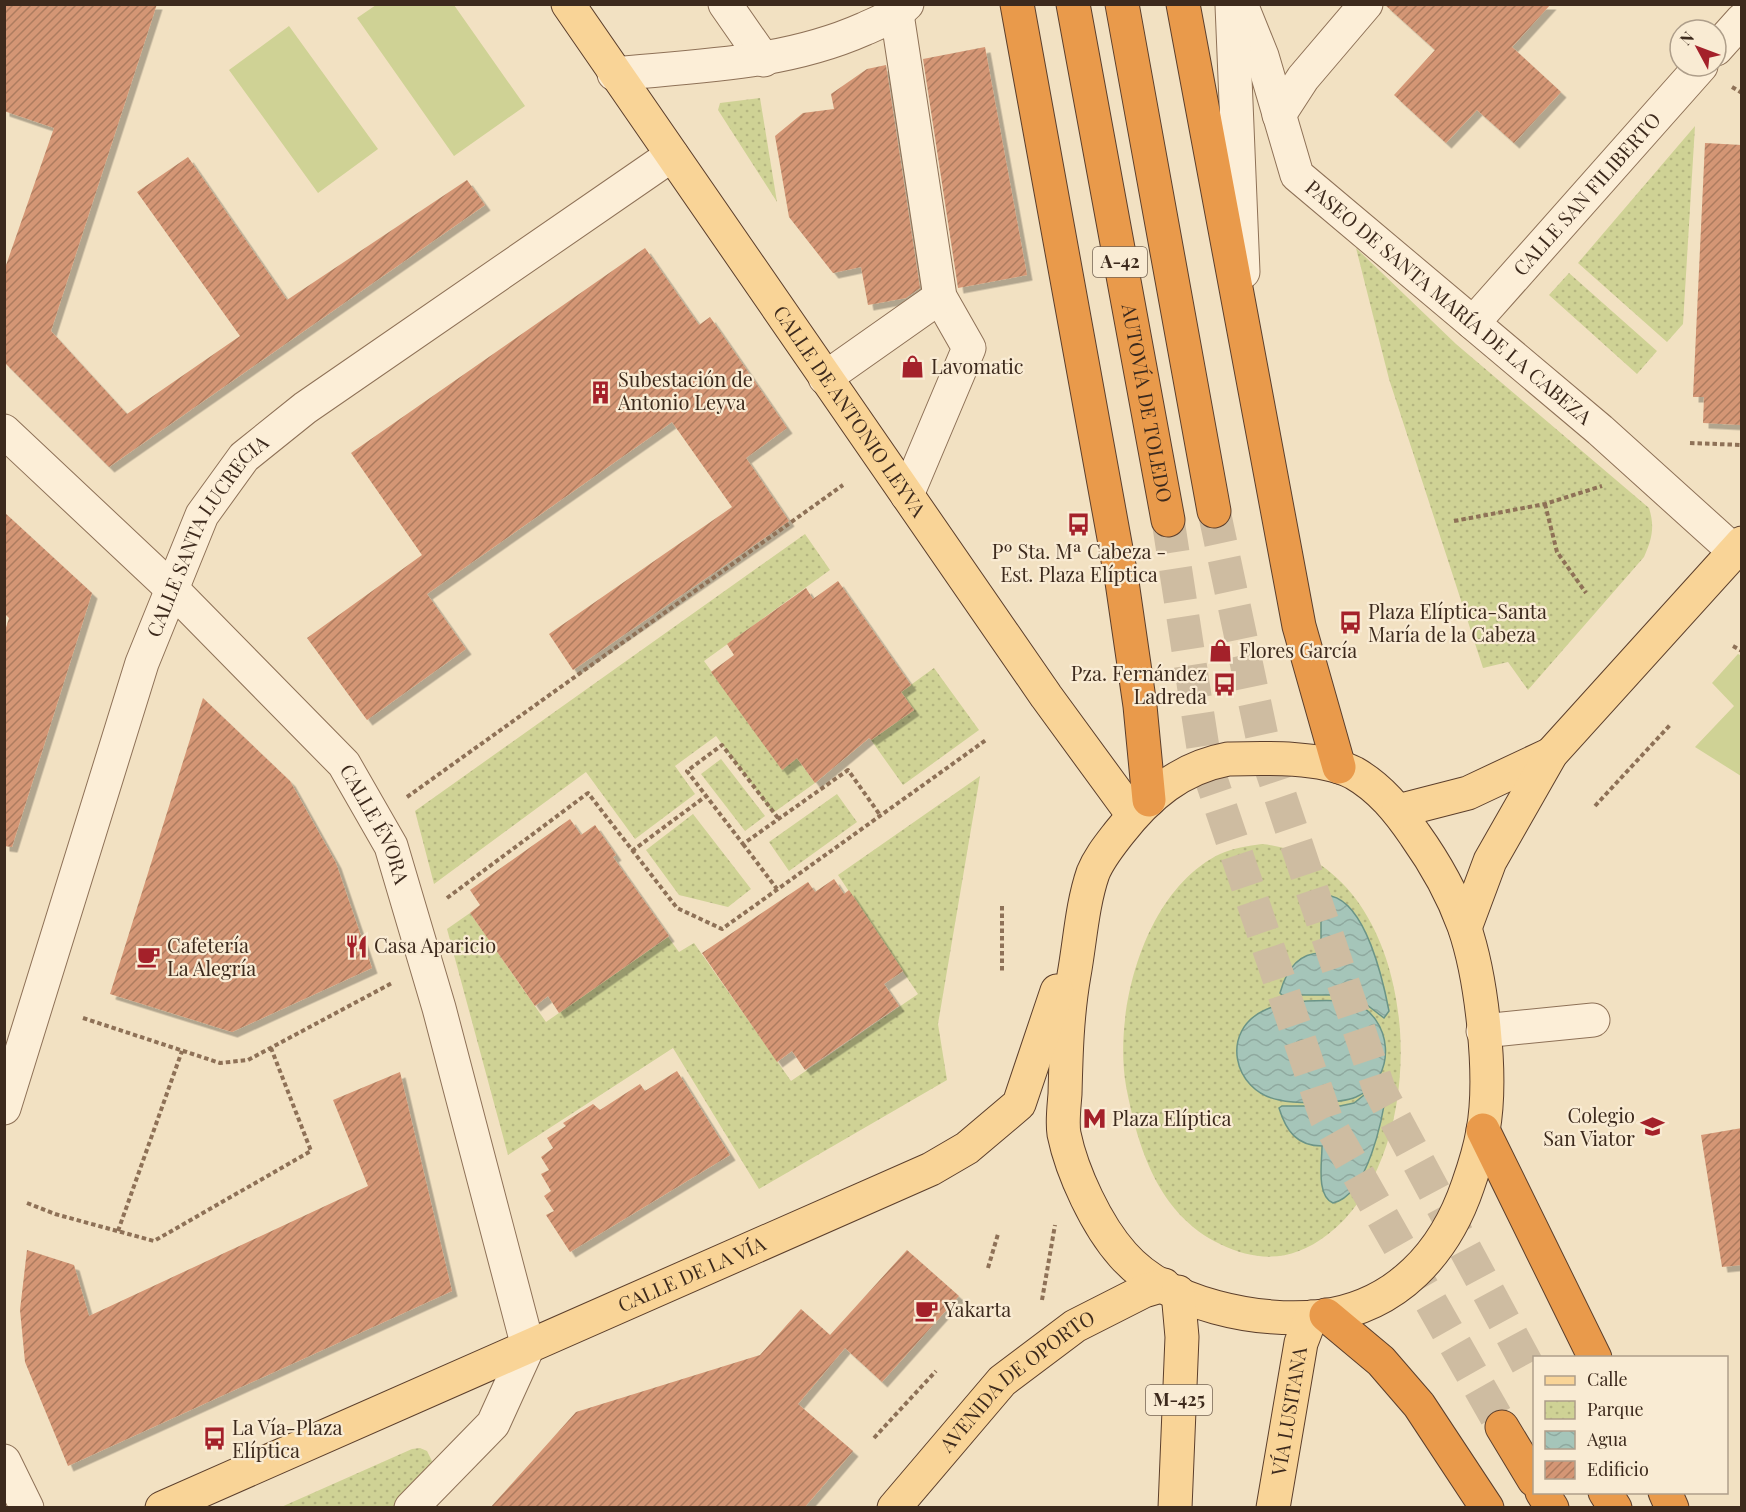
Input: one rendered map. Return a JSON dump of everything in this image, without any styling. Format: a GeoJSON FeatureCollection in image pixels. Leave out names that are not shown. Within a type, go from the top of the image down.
{"type":"FeatureCollection","features":[{"type":"Feature","properties":{"kind":"highway"},"geometry":{"type":"LineString","coordinates":[[1017,4],[1122,582],[1140,706],[1141,807]]}},
{"type":"Feature","properties":{"kind":"highway","name":"AUTOVÍA DE TOLEDO"},"geometry":{"type":"LineString","coordinates":[[1073,4],[1168,520]]}},
{"type":"Feature","properties":{"kind":"highway","name":"A-42"},"geometry":{"type":"LineString","coordinates":[[1122,4],[1214,512]]}},
{"type":"Feature","properties":{"kind":"highway"},"geometry":{"type":"LineString","coordinates":[[1183,4],[1246,327],[1259,420],[1299,626],[1339,767]]}},
{"type":"Feature","properties":{"kind":"highway"},"geometry":{"type":"LineString","coordinates":[[1484,1130],[1593,1356]]}},
{"type":"Feature","properties":{"kind":"highway"},"geometry":{"type":"LineString","coordinates":[[1318,1316],[1381,1361],[1419,1405],[1487,1508]]}},
{"type":"Feature","properties":{"kind":"highway"},"geometry":{"type":"LineString","coordinates":[[1502,1427],[1533,1478]]}},
{"type":"Feature","properties":{"kind":"highway"},"geometry":{"type":"LineString","coordinates":[[1543,1494],[1552,1508]]}},
{"type":"Feature","properties":{"kind":"highway"},"geometry":{"type":"LineString","coordinates":[[1606,1494],[1615,1508]]}},
{"type":"Feature","properties":{"kind":"highway"},"geometry":{"type":"LineString","coordinates":[[1666,1494],[1672,1508]]}},
{"type":"Feature","properties":{"kind":"main road","name":"CALLE DE ANTONIO LEYVA"},"geometry":{"type":"LineString","coordinates":[[568,4],[614,74],[1046,696],[1141,807]]}},
{"type":"Feature","properties":{"kind":"main road"},"geometry":{"type":"LineString","coordinates":[[1465,928],[1490,861],[1551,754],[1738,547]]}},
{"type":"Feature","properties":{"kind":"main road"},"geometry":{"type":"LineString","coordinates":[[1398,811],[1468,793],[1551,754]]}},
{"type":"Feature","properties":{"kind":"main road"},"geometry":{"type":"LineString","coordinates":[[1228,759],[1294,760],[1339,767],[1370,784],[1398,811],[1444,881],[1465,928],[1476,980],[1483,1031],[1486,1081],[1484,1130],[1457,1219],[1426,1262],[1389,1293],[1349,1312],[1318,1316],[1254,1316],[1225,1309],[1171,1289],[1124,1257],[1089,1203],[1064,1132],[1066,1017],[1088,890],[1098,862],[1141,807],[1167,783],[1188,771],[1228,759]]}},
{"type":"Feature","properties":{"kind":"main road","name":"CALLE DE LA VÍA"},"geometry":{"type":"LineString","coordinates":[[162,1508],[932,1169],[967,1148],[1019,1104],[1086,907]]}},
{"type":"Feature","properties":{"kind":"main road","name":"AVENIDA DE OPORTO"},"geometry":{"type":"LineString","coordinates":[[894,1508],[1002,1381],[1075,1326],[1114,1305],[1171,1289]]}},
{"type":"Feature","properties":{"kind":"main road","name":"M-425"},"geometry":{"type":"LineString","coordinates":[[1171,1289],[1182,1337],[1175,1508]]}},
{"type":"Feature","properties":{"kind":"main road","name":"VÍA LUSITANA"},"geometry":{"type":"LineString","coordinates":[[1273,1508],[1301,1343],[1318,1316]]}},
{"type":"Feature","properties":{"kind":"street"},"geometry":{"type":"LineString","coordinates":[[726,4],[764,60]]}},
{"type":"Feature","properties":{"kind":"street"},"geometry":{"type":"LineString","coordinates":[[1232,4],[1246,327]]}},
{"type":"Feature","properties":{"kind":"street","name":"PASEO DE SANTA MARÍA DE LA CABEZA"},"geometry":{"type":"LineString","coordinates":[[1241,4],[1262,56],[1297,175],[1738,547]]}},
{"type":"Feature","properties":{"kind":"street"},"geometry":{"type":"LineString","coordinates":[[1279,115],[1303,78],[1366,4]]}},
{"type":"Feature","properties":{"kind":"street"},"geometry":{"type":"LineString","coordinates":[[614,74],[764,60],[848,36],[902,9],[940,297],[969,348],[907,495]]}},
{"type":"Feature","properties":{"kind":"street"},"geometry":{"type":"LineString","coordinates":[[1728,36],[1742,20]]}},
{"type":"Feature","properties":{"kind":"street","name":"CALLE SAN FILIBERTO"},"geometry":{"type":"LineString","coordinates":[[1473,323],[1690,78]]}},
{"type":"Feature","properties":{"kind":"street","name":"CALLE SANTA LUCRECIA"},"geometry":{"type":"LineString","coordinates":[[4,1108],[16,1035],[142,663],[202,515],[244,457],[305,408],[672,155]]}},
{"type":"Feature","properties":{"kind":"street"},"geometry":{"type":"LineString","coordinates":[[825,378],[940,297]]}},
{"type":"Feature","properties":{"kind":"street","name":"CALLE ÉVORA"},"geometry":{"type":"LineString","coordinates":[[4,430],[171,588],[344,764],[390,846],[439,1008],[528,1347]]}},
{"type":"Feature","properties":{"kind":"street"},"geometry":{"type":"LineString","coordinates":[[1483,1031],[1593,1020]]}},
{"type":"Feature","properties":{"kind":"street"},"geometry":{"type":"LineString","coordinates":[[411,1508],[493,1424],[528,1347]]}},
{"type":"Feature","properties":{"kind":"street"},"geometry":{"type":"LineString","coordinates":[[4,1461],[27,1508]]}},
{"type":"Feature","properties":{"kind":"path"},"geometry":{"type":"LineString","coordinates":[[1690,443],[1742,445]]}},
{"type":"Feature","properties":{"kind":"path"},"geometry":{"type":"LineString","coordinates":[[375,819],[843,485]]}},
{"type":"Feature","properties":{"kind":"path"},"geometry":{"type":"LineString","coordinates":[[1454,521],[1545,504],[1607,485]]}},
{"type":"Feature","properties":{"kind":"path"},"geometry":{"type":"LineString","coordinates":[[1545,504],[1557,552],[1586,593]]}},
{"type":"Feature","properties":{"kind":"path"},"geometry":{"type":"LineString","coordinates":[[1733,646],[1742,651]]}},
{"type":"Feature","properties":{"kind":"path"},"geometry":{"type":"LineString","coordinates":[[1595,806],[1671,724]]}},
{"type":"Feature","properties":{"kind":"path"},"geometry":{"type":"LineString","coordinates":[[440,903],[588,793],[677,908],[722,929],[986,740]]}},
{"type":"Feature","properties":{"kind":"path"},"geometry":{"type":"LineString","coordinates":[[777,889],[687,771],[722,745],[778,818]]}},
{"type":"Feature","properties":{"kind":"path"},"geometry":{"type":"LineString","coordinates":[[743,844],[848,770],[880,815]]}},
{"type":"Feature","properties":{"kind":"path"},"geometry":{"type":"LineString","coordinates":[[632,851],[706,796]]}},
{"type":"Feature","properties":{"kind":"path"},"geometry":{"type":"LineString","coordinates":[[1002,906],[1002,972]]}},
{"type":"Feature","properties":{"kind":"path"},"geometry":{"type":"LineString","coordinates":[[83,1018],[220,1063],[248,1060],[401,979]]}},
{"type":"Feature","properties":{"kind":"path"},"geometry":{"type":"LineString","coordinates":[[27,1203],[154,1241],[310,1151],[270,1048]]}},
{"type":"Feature","properties":{"kind":"path"},"geometry":{"type":"LineString","coordinates":[[118,1231],[182,1051]]}},
{"type":"Feature","properties":{"kind":"path"},"geometry":{"type":"LineString","coordinates":[[1039,1310],[1045,1290],[1058,1213],[1077,1172]]}},
{"type":"Feature","properties":{"kind":"path"},"geometry":{"type":"LineString","coordinates":[[988,1268],[998,1234]]}},
{"type":"Feature","properties":{"kind":"path"},"geometry":{"type":"LineString","coordinates":[[874,1438],[936,1371]]}},
{"type":"Feature","properties":{"kind":"green space"},"geometry":{"type":"Polygon","coordinates":[[[376,5],[454,5],[525,106],[454,156],[357,18],[376,5]]]}},
{"type":"Feature","properties":{"kind":"green space"},"geometry":{"type":"Polygon","coordinates":[[[289,26],[378,149],[318,193],[229,70],[289,26]]]}},
{"type":"Feature","properties":{"kind":"green space"},"geometry":{"type":"Polygon","coordinates":[[[760,98],[777,202],[718,110],[720,103],[760,98]]]}},
{"type":"Feature","properties":{"kind":"green space"},"geometry":{"type":"Polygon","coordinates":[[[1695,126],[1683,324],[1667,342],[1578,263],[1695,126]]]}},
{"type":"Feature","properties":{"kind":"green space"},"geometry":{"type":"Polygon","coordinates":[[[1356,248],[1456,344],[1649,508],[1652,533],[1644,557],[1528,690],[1508,662],[1483,668],[1389,379],[1356,248]]]}},
{"type":"Feature","properties":{"kind":"green space"},"geometry":{"type":"Polygon","coordinates":[[[1569,273],[1657,351],[1637,374],[1549,295],[1569,273]]]}},
{"type":"Feature","properties":{"kind":"green space"},"geometry":{"type":"Polygon","coordinates":[[[805,534],[830,570],[704,661],[782,769],[797,758],[815,783],[773,813],[716,736],[675,766],[695,794],[635,839],[586,772],[434,884],[415,811],[805,534]]]}},
{"type":"Feature","properties":{"kind":"green space"},"geometry":{"type":"Polygon","coordinates":[[[1738,654],[1742,656],[1741,776],[1695,747],[1734,706],[1712,683],[1738,654]]]}},
{"type":"Feature","properties":{"kind":"green space"},"geometry":{"type":"Polygon","coordinates":[[[934,668],[979,730],[903,785],[871,740],[914,710],[901,692],[934,668]]]}},
{"type":"Feature","properties":{"kind":"green space"},"geometry":{"type":"Polygon","coordinates":[[[721,759],[765,816],[745,831],[701,774],[721,759]]]}},
{"type":"Feature","properties":{"kind":"green space"},"geometry":{"type":"Polygon","coordinates":[[[980,776],[938,1024],[947,1080],[759,1189],[673,1048],[508,1155],[447,929],[470,913],[546,1022],[668,937],[679,952],[694,943],[791,1081],[918,994],[838,875],[980,776]]]}},
{"type":"Feature","properties":{"kind":"green space"},"geometry":{"type":"Polygon","coordinates":[[[837,794],[857,822],[789,871],[769,842],[837,794]]]}},
{"type":"Feature","properties":{"kind":"green space"},"geometry":{"type":"Polygon","coordinates":[[[693,814],[751,889],[728,907],[679,895],[646,850],[693,814]]]}},
{"type":"Feature","properties":{"kind":"green space","name":"Plaza Elíptica"},"geometry":{"type":"Polygon","coordinates":[[[1262,844],[1316,862],[1357,900],[1384,953],[1398,1014],[1400,1078],[1388,1140],[1364,1194],[1327,1235],[1301,1250],[1275,1256],[1248,1254],[1220,1244],[1199,1231],[1166,1197],[1154,1177],[1137,1133],[1126,1086],[1123,1056],[1130,989],[1140,955],[1154,923],[1172,895],[1194,871],[1220,854],[1262,844]]]}},
{"type":"Feature","properties":{"kind":"green space"},"geometry":{"type":"Polygon","coordinates":[[[420,1448],[427,1451],[434,1465],[431,1472],[394,1507],[279,1508],[412,1449],[420,1448]]]}},
{"type":"Feature","properties":{"kind":"water"},"geometry":{"type":"Polygon","coordinates":[[[1331,896],[1343,902],[1354,913],[1371,945],[1389,1011],[1384,1018],[1354,995],[1282,995],[1280,993],[1289,971],[1299,960],[1305,956],[1321,953],[1321,906],[1331,896]]]}},
{"type":"Feature","properties":{"kind":"water"},"geometry":{"type":"Polygon","coordinates":[[[1351,1001],[1365,1009],[1376,1020],[1382,1033],[1385,1048],[1384,1062],[1379,1076],[1370,1088],[1349,1099],[1307,1103],[1287,1101],[1263,1094],[1251,1085],[1242,1073],[1237,1059],[1237,1045],[1242,1031],[1251,1019],[1274,1006],[1295,1002],[1351,1001]]]}},
{"type":"Feature","properties":{"kind":"water"},"geometry":{"type":"Polygon","coordinates":[[[1383,1080],[1387,1086],[1385,1100],[1372,1154],[1356,1186],[1345,1197],[1333,1203],[1324,1193],[1322,1186],[1322,1146],[1306,1143],[1294,1136],[1285,1124],[1279,1108],[1282,1106],[1340,1106],[1354,1103],[1383,1080]]]}},
{"type":"Feature","properties":{"kind":"building"},"geometry":{"type":"Polygon","coordinates":[[[4,4],[157,4],[51,331],[127,414],[240,336],[137,192],[188,157],[287,300],[467,180],[485,205],[109,467],[4,362],[4,271],[54,128],[4,111],[4,4]]]}},
{"type":"Feature","properties":{"kind":"building"},"geometry":{"type":"Polygon","coordinates":[[[1384,4],[1551,4],[1512,47],[1561,92],[1514,143],[1477,110],[1446,143],[1394,95],[1435,50],[1384,4]]]}},
{"type":"Feature","properties":{"kind":"building"},"geometry":{"type":"Polygon","coordinates":[[[985,47],[1027,275],[958,288],[923,59],[985,47]]]}},
{"type":"Feature","properties":{"kind":"building"},"geometry":{"type":"Polygon","coordinates":[[[886,65],[920,288],[906,298],[868,305],[861,267],[833,273],[789,217],[775,136],[803,113],[834,109],[831,94],[867,69],[886,65]]]}},
{"type":"Feature","properties":{"kind":"building"},"geometry":{"type":"Polygon","coordinates":[[[1705,143],[1742,145],[1742,425],[1703,423],[1704,397],[1693,397],[1705,143]]]}},
{"type":"Feature","properties":{"kind":"building","name":"Subestación de Antonio Leyva"},"geometry":{"type":"Polygon","coordinates":[[[645,248],[699,325],[710,317],[787,428],[746,458],[789,521],[573,670],[549,634],[732,507],[672,422],[427,594],[466,649],[367,720],[307,638],[422,555],[351,453],[645,248]]]}},
{"type":"Feature","properties":{"kind":"building"},"geometry":{"type":"Polygon","coordinates":[[[4,512],[92,593],[12,847],[4,846],[4,634],[9,618],[4,613],[4,512]]]}},
{"type":"Feature","properties":{"kind":"building"},"geometry":{"type":"Polygon","coordinates":[[[838,581],[911,685],[901,692],[914,710],[871,740],[869,738],[815,783],[797,758],[782,770],[711,672],[734,655],[727,644],[806,588],[813,599],[838,581]]]}},
{"type":"Feature","properties":{"kind":"building"},"geometry":{"type":"Polygon","coordinates":[[[203,698],[290,781],[336,863],[372,968],[232,1032],[110,994],[203,698]]]}},
{"type":"Feature","properties":{"kind":"building"},"geometry":{"type":"Polygon","coordinates":[[[570,819],[581,835],[595,825],[616,855],[613,857],[669,936],[559,1013],[548,996],[535,1006],[470,913],[480,905],[470,890],[570,819]]]}},
{"type":"Feature","properties":{"kind":"building"},"geometry":{"type":"Polygon","coordinates":[[[834,879],[844,894],[849,890],[903,971],[884,984],[899,1006],[805,1070],[792,1051],[777,1062],[702,953],[808,882],[815,892],[834,879]]]}},
{"type":"Feature","properties":{"kind":"building"},"geometry":{"type":"Polygon","coordinates":[[[677,1071],[730,1155],[570,1252],[546,1215],[554,1211],[544,1196],[551,1191],[541,1174],[549,1170],[541,1157],[553,1148],[547,1138],[566,1126],[563,1123],[593,1104],[600,1110],[640,1084],[645,1091],[677,1071]]]}},
{"type":"Feature","properties":{"kind":"building"},"geometry":{"type":"Polygon","coordinates":[[[400,1072],[452,1291],[68,1466],[25,1362],[20,1310],[27,1250],[74,1265],[89,1316],[368,1186],[333,1100],[400,1072]]]}},
{"type":"Feature","properties":{"kind":"building"},"geometry":{"type":"Polygon","coordinates":[[[1742,1128],[1742,1265],[1722,1267],[1701,1135],[1742,1128]]]}},
{"type":"Feature","properties":{"kind":"building"},"geometry":{"type":"Polygon","coordinates":[[[907,1250],[959,1296],[882,1382],[845,1348],[798,1404],[853,1451],[804,1508],[490,1508],[576,1412],[760,1355],[801,1309],[830,1335],[907,1250]]]}},
{"type":"Feature","properties":{"kind":"tunnel"},"geometry":{"type":"LineString","coordinates":[[1214,511],[1265,751],[1379,1089],[1533,1375]]}},
{"type":"Feature","properties":{"kind":"tunnel"},"geometry":{"type":"LineString","coordinates":[[1168,520],[1205,761],[1326,1118],[1502,1427]]}},
{"type":"Feature","properties":{"kind":"place","name":"Lavomatic"},"geometry":{"type":"Point","coordinates":[913,367]}},
{"type":"Feature","properties":{"kind":"place","name":"Subestación de Antonio Leyva"},"geometry":{"type":"Point","coordinates":[600,392]}},
{"type":"Feature","properties":{"kind":"place","name":"Pº Sta. Mª Cabeza - Est. Plaza Elíptica"},"geometry":{"type":"Point","coordinates":[1079,524]}},
{"type":"Feature","properties":{"kind":"place","name":"Plaza Elíptica-Santa María de la Cabeza"},"geometry":{"type":"Point","coordinates":[1350,623]}},
{"type":"Feature","properties":{"kind":"place","name":"Flores García"},"geometry":{"type":"Point","coordinates":[1221,651]}},
{"type":"Feature","properties":{"kind":"place","name":"Pza. Fernández Ladreda"},"geometry":{"type":"Point","coordinates":[1225,685]}},
{"type":"Feature","properties":{"kind":"place","name":"Casa Aparicio"},"geometry":{"type":"Point","coordinates":[356,946]}},
{"type":"Feature","properties":{"kind":"place","name":"Cafetería La Alegría"},"geometry":{"type":"Point","coordinates":[149,957]}},
{"type":"Feature","properties":{"kind":"place","name":"Plaza Elíptica"},"geometry":{"type":"Point","coordinates":[1094,1119]}},
{"type":"Feature","properties":{"kind":"place","name":"Colegio San Viator"},"geometry":{"type":"Point","coordinates":[1653,1127]}},
{"type":"Feature","properties":{"kind":"place","name":"Yakarta"},"geometry":{"type":"Point","coordinates":[926,1310]}},
{"type":"Feature","properties":{"kind":"place","name":"La Vía-Plaza Elíptica"},"geometry":{"type":"Point","coordinates":[214,1439]}}]}
